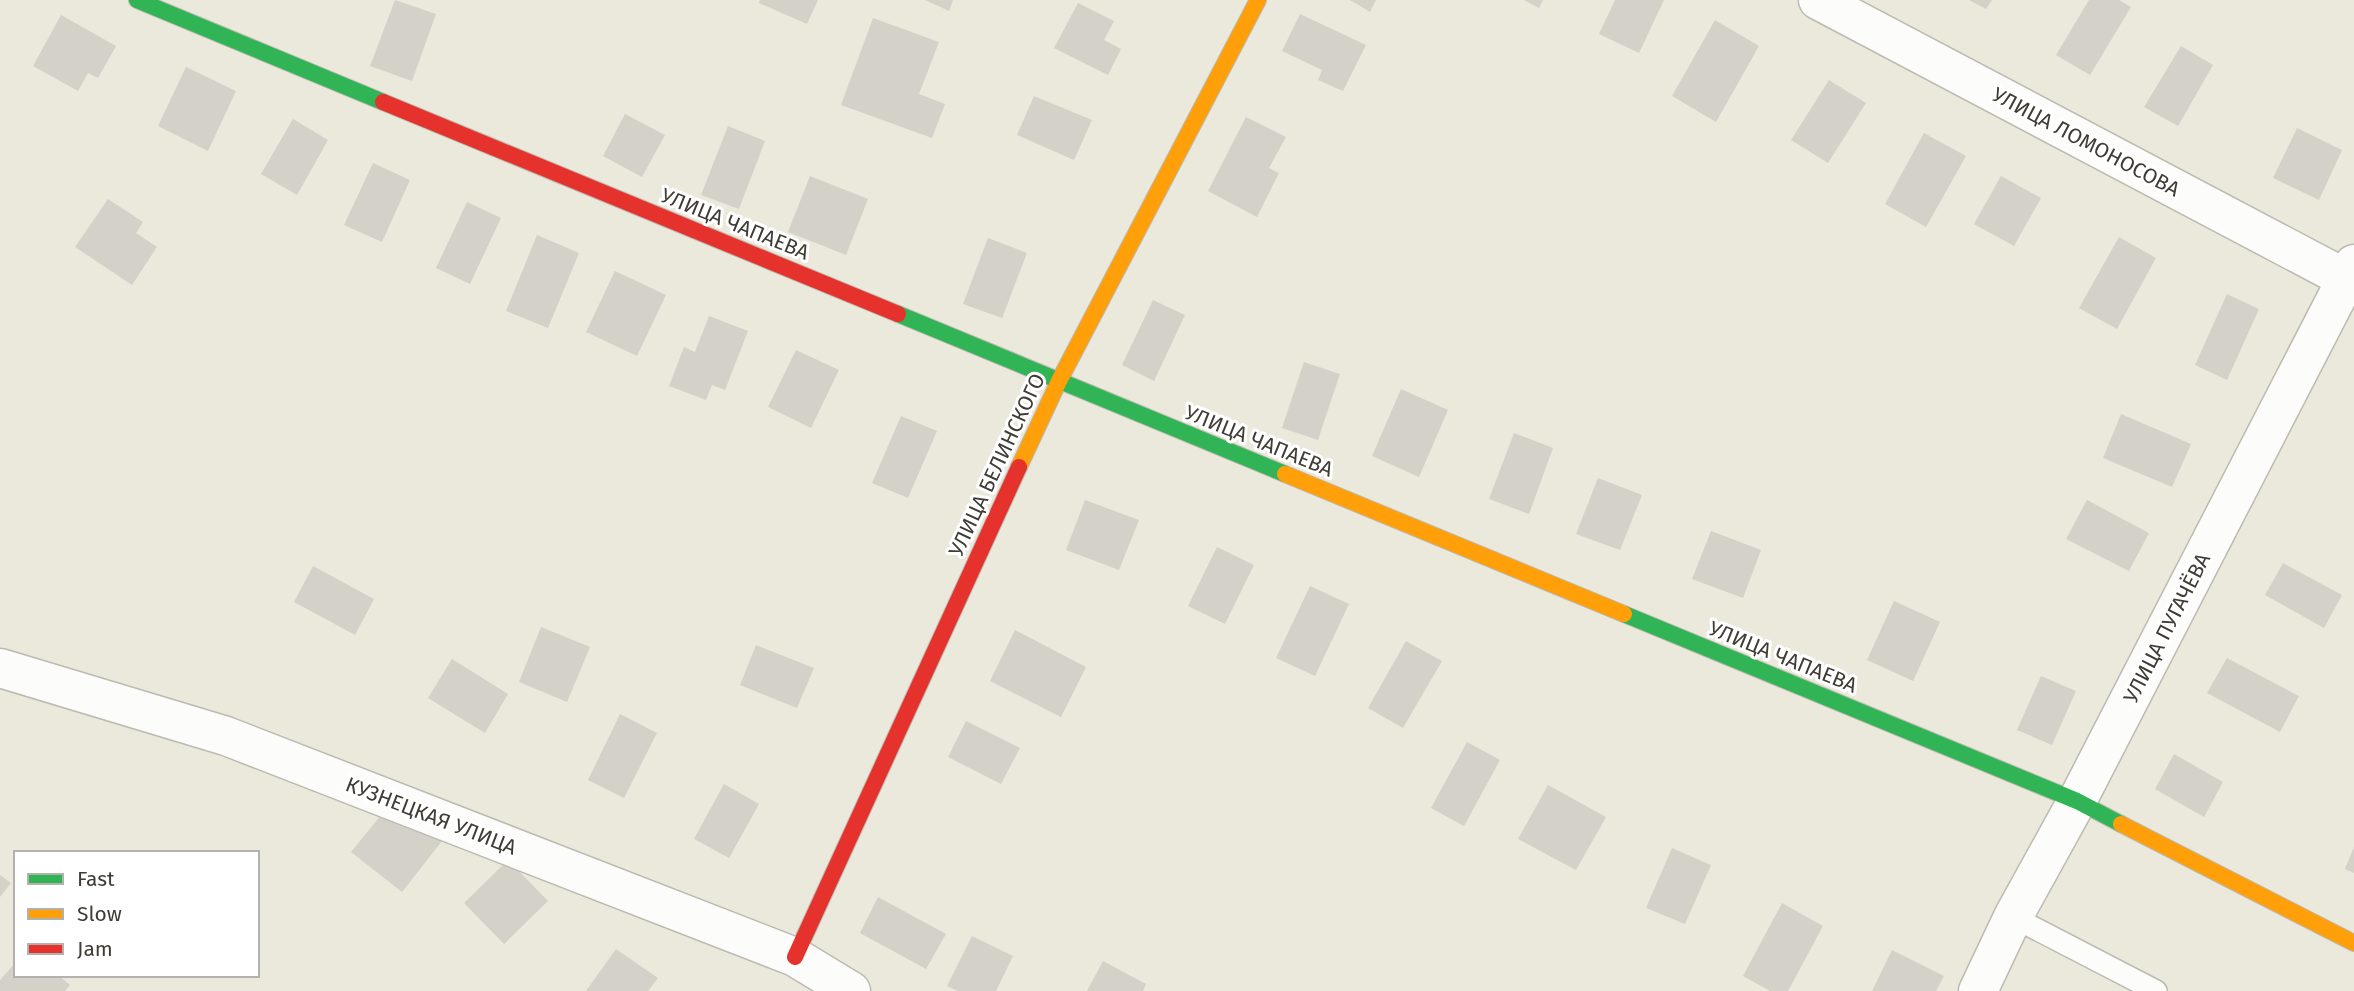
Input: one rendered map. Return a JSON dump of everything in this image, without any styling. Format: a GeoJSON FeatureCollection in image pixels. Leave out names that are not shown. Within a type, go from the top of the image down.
{"type":"FeatureCollection","features":[{"type":"Feature","properties":{"kind":"street","name":"УЛИЦА ЧАПАЕВА"},"geometry":{"type":"LineString","coordinates":[[137,0],[2077,801],[2354,943]]}},
{"type":"Feature","properties":{"kind":"street","name":"УЛИЦА БЕЛИНСКОГО"},"geometry":{"type":"LineString","coordinates":[[794,957],[1059,381],[1258,0]]}},
{"type":"Feature","properties":{"kind":"street","name":"УЛИЦА ЛОМОНОСОВА"},"geometry":{"type":"LineString","coordinates":[[1818,0],[2351,275]]}},
{"type":"Feature","properties":{"kind":"street","name":"УЛИЦА ПУГАЧЁВА"},"geometry":{"type":"LineString","coordinates":[[1978,991],[2013,917],[2077,801],[2351,275]]}},
{"type":"Feature","properties":{"kind":"street","name":"КУЗНЕЦКАЯ УЛИЦА"},"geometry":{"type":"LineString","coordinates":[[0,668],[226,736],[794,957],[851,991]]}},
{"type":"Feature","properties":{"kind":"lane"},"geometry":{"type":"LineString","coordinates":[[2013,917],[2156,991]]}},
{"type":"Feature","properties":{"kind":"building"},"geometry":{"type":"Polygon","coordinates":[[[395,0],[436,14],[412,81],[370,66],[395,0]]]}},
{"type":"Feature","properties":{"kind":"building"},"geometry":{"type":"Polygon","coordinates":[[[760,0],[818,0],[807,24],[759,3],[760,0]]]}},
{"type":"Feature","properties":{"kind":"building"},"geometry":{"type":"Polygon","coordinates":[[[925,0],[953,0],[949,11],[925,0]]]}},
{"type":"Feature","properties":{"kind":"building"},"geometry":{"type":"Polygon","coordinates":[[[1350,0],[1376,0],[1370,12],[1350,0]]]}},
{"type":"Feature","properties":{"kind":"building"},"geometry":{"type":"Polygon","coordinates":[[[1524,0],[1543,0],[1539,8],[1524,0]]]}},
{"type":"Feature","properties":{"kind":"building"},"geometry":{"type":"Polygon","coordinates":[[[1615,0],[1664,0],[1639,53],[1599,34],[1615,0]]]}},
{"type":"Feature","properties":{"kind":"building"},"geometry":{"type":"Polygon","coordinates":[[[1969,0],[1992,0],[1986,9],[1969,0]]]}},
{"type":"Feature","properties":{"kind":"building"},"geometry":{"type":"Polygon","coordinates":[[[2089,0],[2119,0],[2131,7],[2090,75],[2056,55],[2089,0]]]}},
{"type":"Feature","properties":{"kind":"building"},"geometry":{"type":"Polygon","coordinates":[[[1078,3],[1114,21],[1104,40],[1121,49],[1108,75],[1054,48],[1078,3]]]}},
{"type":"Feature","properties":{"kind":"building"},"geometry":{"type":"Polygon","coordinates":[[[1300,14],[1366,45],[1343,91],[1318,80],[1322,70],[1282,51],[1300,14]]]}},
{"type":"Feature","properties":{"kind":"building"},"geometry":{"type":"Polygon","coordinates":[[[61,15],[116,46],[98,78],[88,73],[78,91],[33,66],[61,15]]]}},
{"type":"Feature","properties":{"kind":"building"},"geometry":{"type":"Polygon","coordinates":[[[873,18],[939,42],[919,94],[945,104],[932,138],[841,105],[873,18]]]}},
{"type":"Feature","properties":{"kind":"building"},"geometry":{"type":"Polygon","coordinates":[[[1715,20],[1759,46],[1716,122],[1672,96],[1715,20]]]}},
{"type":"Feature","properties":{"kind":"building"},"geometry":{"type":"Polygon","coordinates":[[[2181,46],[2213,65],[2178,126],[2144,107],[2181,46]]]}},
{"type":"Feature","properties":{"kind":"building"},"geometry":{"type":"Polygon","coordinates":[[[186,67],[236,91],[208,151],[158,126],[186,67]]]}},
{"type":"Feature","properties":{"kind":"building"},"geometry":{"type":"Polygon","coordinates":[[[1829,80],[1866,103],[1828,163],[1791,140],[1829,80]]]}},
{"type":"Feature","properties":{"kind":"building"},"geometry":{"type":"Polygon","coordinates":[[[1034,96],[1092,120],[1074,160],[1017,135],[1034,96]]]}},
{"type":"Feature","properties":{"kind":"building"},"geometry":{"type":"Polygon","coordinates":[[[625,114],[665,135],[642,177],[603,156],[625,114]]]}},
{"type":"Feature","properties":{"kind":"building"},"geometry":{"type":"Polygon","coordinates":[[[1246,117],[1286,137],[1269,168],[1279,173],[1257,217],[1208,191],[1246,117]]]}},
{"type":"Feature","properties":{"kind":"building"},"geometry":{"type":"Polygon","coordinates":[[[293,119],[328,140],[297,195],[261,174],[293,119]]]}},
{"type":"Feature","properties":{"kind":"building"},"geometry":{"type":"Polygon","coordinates":[[[728,126],[765,141],[739,209],[701,195],[728,126]]]}},
{"type":"Feature","properties":{"kind":"building"},"geometry":{"type":"Polygon","coordinates":[[[2297,128],[2342,150],[2319,200],[2273,178],[2297,128]]]}},
{"type":"Feature","properties":{"kind":"building"},"geometry":{"type":"Polygon","coordinates":[[[1924,133],[1966,156],[1926,227],[1885,204],[1924,133]]]}},
{"type":"Feature","properties":{"kind":"building"},"geometry":{"type":"Polygon","coordinates":[[[373,163],[410,180],[382,242],[344,225],[373,163]]]}},
{"type":"Feature","properties":{"kind":"building"},"geometry":{"type":"Polygon","coordinates":[[[810,176],[868,199],[846,255],[788,232],[810,176]]]}},
{"type":"Feature","properties":{"kind":"building"},"geometry":{"type":"Polygon","coordinates":[[[2001,176],[2041,198],[2014,246],[1974,224],[2001,176]]]}},
{"type":"Feature","properties":{"kind":"building"},"geometry":{"type":"Polygon","coordinates":[[[108,199],[143,222],[136,233],[157,247],[132,285],[75,247],[108,199]]]}},
{"type":"Feature","properties":{"kind":"building"},"geometry":{"type":"Polygon","coordinates":[[[467,202],[501,218],[470,284],[436,268],[467,202]]]}},
{"type":"Feature","properties":{"kind":"building"},"geometry":{"type":"Polygon","coordinates":[[[537,235],[579,253],[548,328],[506,311],[537,235]]]}},
{"type":"Feature","properties":{"kind":"building"},"geometry":{"type":"Polygon","coordinates":[[[2119,237],[2156,258],[2117,329],[2079,308],[2119,237]]]}},
{"type":"Feature","properties":{"kind":"building"},"geometry":{"type":"Polygon","coordinates":[[[988,238],[1027,253],[1002,318],[963,304],[988,238]]]}},
{"type":"Feature","properties":{"kind":"building"},"geometry":{"type":"Polygon","coordinates":[[[615,271],[666,295],[637,356],[586,332],[615,271]]]}},
{"type":"Feature","properties":{"kind":"building"},"geometry":{"type":"Polygon","coordinates":[[[2227,294],[2259,309],[2227,380],[2195,365],[2227,294]]]}},
{"type":"Feature","properties":{"kind":"building"},"geometry":{"type":"Polygon","coordinates":[[[1153,300],[1185,315],[1154,381],[1122,365],[1153,300]]]}},
{"type":"Feature","properties":{"kind":"building"},"geometry":{"type":"Polygon","coordinates":[[[709,316],[748,331],[725,390],[712,385],[706,400],[669,386],[684,347],[695,352],[709,316]]]}},
{"type":"Feature","properties":{"kind":"building"},"geometry":{"type":"Polygon","coordinates":[[[796,350],[839,370],[811,428],[768,407],[796,350]]]}},
{"type":"Feature","properties":{"kind":"building"},"geometry":{"type":"Polygon","coordinates":[[[1304,362],[1340,374],[1318,440],[1282,428],[1304,362]]]}},
{"type":"Feature","properties":{"kind":"building"},"geometry":{"type":"Polygon","coordinates":[[[1401,389],[1448,410],[1419,477],[1372,456],[1401,389]]]}},
{"type":"Feature","properties":{"kind":"building"},"geometry":{"type":"Polygon","coordinates":[[[2121,414],[2191,444],[2172,487],[2103,458],[2121,414]]]}},
{"type":"Feature","properties":{"kind":"building"},"geometry":{"type":"Polygon","coordinates":[[[901,416],[937,431],[908,498],[872,483],[901,416]]]}},
{"type":"Feature","properties":{"kind":"building"},"geometry":{"type":"Polygon","coordinates":[[[1514,433],[1553,448],[1529,514],[1489,499],[1514,433]]]}},
{"type":"Feature","properties":{"kind":"building"},"geometry":{"type":"Polygon","coordinates":[[[1598,478],[1642,495],[1620,550],[1576,534],[1598,478]]]}},
{"type":"Feature","properties":{"kind":"building"},"geometry":{"type":"Polygon","coordinates":[[[1085,500],[1139,520],[1119,570],[1066,550],[1085,500]]]}},
{"type":"Feature","properties":{"kind":"building"},"geometry":{"type":"Polygon","coordinates":[[[2087,500],[2149,533],[2129,571],[2066,539],[2087,500]]]}},
{"type":"Feature","properties":{"kind":"building"},"geometry":{"type":"Polygon","coordinates":[[[1711,531],[1761,550],[1743,598],[1692,579],[1711,531]]]}},
{"type":"Feature","properties":{"kind":"building"},"geometry":{"type":"Polygon","coordinates":[[[1217,547],[1254,565],[1225,624],[1188,606],[1217,547]]]}},
{"type":"Feature","properties":{"kind":"building"},"geometry":{"type":"Polygon","coordinates":[[[2283,563],[2342,595],[2324,628],[2265,595],[2283,563]]]}},
{"type":"Feature","properties":{"kind":"building"},"geometry":{"type":"Polygon","coordinates":[[[313,566],[374,599],[355,635],[294,602],[313,566]]]}},
{"type":"Feature","properties":{"kind":"building"},"geometry":{"type":"Polygon","coordinates":[[[1310,586],[1349,604],[1315,676],[1276,658],[1310,586]]]}},
{"type":"Feature","properties":{"kind":"building"},"geometry":{"type":"Polygon","coordinates":[[[1894,601],[1940,622],[1913,681],[1867,660],[1894,601]]]}},
{"type":"Feature","properties":{"kind":"building"},"geometry":{"type":"Polygon","coordinates":[[[541,627],[590,647],[567,702],[519,682],[541,627]]]}},
{"type":"Feature","properties":{"kind":"building"},"geometry":{"type":"Polygon","coordinates":[[[1015,630],[1086,667],[1061,717],[990,681],[1015,630]]]}},
{"type":"Feature","properties":{"kind":"building"},"geometry":{"type":"Polygon","coordinates":[[[1406,641],[1442,661],[1403,728],[1368,708],[1406,641]]]}},
{"type":"Feature","properties":{"kind":"building"},"geometry":{"type":"Polygon","coordinates":[[[756,645],[814,668],[797,708],[740,685],[756,645]]]}},
{"type":"Feature","properties":{"kind":"building"},"geometry":{"type":"Polygon","coordinates":[[[2227,658],[2299,696],[2280,732],[2207,693],[2227,658]]]}},
{"type":"Feature","properties":{"kind":"building"},"geometry":{"type":"Polygon","coordinates":[[[452,659],[508,694],[485,733],[428,698],[452,659]]]}},
{"type":"Feature","properties":{"kind":"building"},"geometry":{"type":"Polygon","coordinates":[[[2041,676],[2076,691],[2052,745],[2017,730],[2041,676]]]}},
{"type":"Feature","properties":{"kind":"building"},"geometry":{"type":"Polygon","coordinates":[[[620,714],[657,733],[624,798],[588,780],[620,714]]]}},
{"type":"Feature","properties":{"kind":"building"},"geometry":{"type":"Polygon","coordinates":[[[966,721],[1020,748],[1001,784],[948,757],[966,721]]]}},
{"type":"Feature","properties":{"kind":"building"},"geometry":{"type":"Polygon","coordinates":[[[1467,742],[1500,760],[1464,826],[1431,808],[1467,742]]]}},
{"type":"Feature","properties":{"kind":"building"},"geometry":{"type":"Polygon","coordinates":[[[2174,754],[2223,782],[2204,817],[2155,789],[2174,754]]]}},
{"type":"Feature","properties":{"kind":"building"},"geometry":{"type":"Polygon","coordinates":[[[724,784],[759,804],[729,858],[694,839],[724,784]]]}},
{"type":"Feature","properties":{"kind":"building"},"geometry":{"type":"Polygon","coordinates":[[[1548,785],[1606,817],[1576,870],[1518,839],[1548,785]]]}},
{"type":"Feature","properties":{"kind":"building"},"geometry":{"type":"Polygon","coordinates":[[[399,793],[449,832],[402,892],[351,852],[399,793]]]}},
{"type":"Feature","properties":{"kind":"building"},"geometry":{"type":"Polygon","coordinates":[[[2354,847],[2354,873],[2345,869],[2354,847]]]}},
{"type":"Feature","properties":{"kind":"building"},"geometry":{"type":"Polygon","coordinates":[[[1672,848],[1711,865],[1685,924],[1646,908],[1672,848]]]}},
{"type":"Feature","properties":{"kind":"building"},"geometry":{"type":"Polygon","coordinates":[[[508,860],[548,901],[504,944],[464,903],[508,860]]]}},
{"type":"Feature","properties":{"kind":"building"},"geometry":{"type":"Polygon","coordinates":[[[0,875],[11,883],[0,897],[0,875]]]}},
{"type":"Feature","properties":{"kind":"building"},"geometry":{"type":"Polygon","coordinates":[[[878,897],[946,934],[926,969],[860,933],[878,897]]]}},
{"type":"Feature","properties":{"kind":"building"},"geometry":{"type":"Polygon","coordinates":[[[1782,903],[1823,926],[1788,991],[1770,991],[1743,976],[1782,903]]]}},
{"type":"Feature","properties":{"kind":"building"},"geometry":{"type":"Polygon","coordinates":[[[972,936],[1013,956],[996,991],[958,991],[947,986],[972,936]]]}},
{"type":"Feature","properties":{"kind":"building"},"geometry":{"type":"Polygon","coordinates":[[[616,949],[658,978],[648,991],[586,991],[616,949]]]}},
{"type":"Feature","properties":{"kind":"building"},"geometry":{"type":"Polygon","coordinates":[[[1892,950],[1944,976],[1936,991],[1872,991],[1892,950]]]}},
{"type":"Feature","properties":{"kind":"building"},"geometry":{"type":"Polygon","coordinates":[[[1103,961],[1146,984],[1143,991],[1087,991],[1103,961]]]}},
{"type":"Feature","properties":{"kind":"building"},"geometry":{"type":"Polygon","coordinates":[[[14,964],[14,977],[60,977],[70,985],[65,991],[0,991],[0,980],[14,964]]]}},
{"type":"Feature","properties":{"kind":"traffic: fast"},"geometry":{"type":"LineString","coordinates":[[137,0],[383,102]]}},
{"type":"Feature","properties":{"kind":"traffic: fast"},"geometry":{"type":"LineString","coordinates":[[898,314],[1285,474]]}},
{"type":"Feature","properties":{"kind":"traffic: fast"},"geometry":{"type":"LineString","coordinates":[[1624,614],[2077,801],[2121,824]]}},
{"type":"Feature","properties":{"kind":"traffic: slow"},"geometry":{"type":"LineString","coordinates":[[1019,467],[1059,381],[1258,0]]}},
{"type":"Feature","properties":{"kind":"traffic: slow"},"geometry":{"type":"LineString","coordinates":[[1285,474],[1624,614]]}},
{"type":"Feature","properties":{"kind":"traffic: slow"},"geometry":{"type":"LineString","coordinates":[[2121,824],[2354,943]]}},
{"type":"Feature","properties":{"kind":"traffic: jam"},"geometry":{"type":"LineString","coordinates":[[383,102],[898,314]]}},
{"type":"Feature","properties":{"kind":"traffic: jam"},"geometry":{"type":"LineString","coordinates":[[795,957],[1019,467]]}}]}
